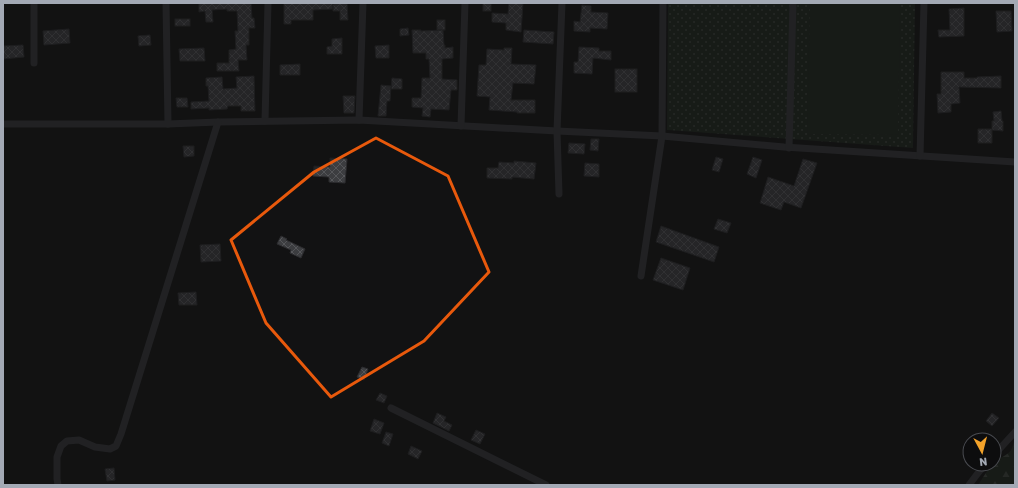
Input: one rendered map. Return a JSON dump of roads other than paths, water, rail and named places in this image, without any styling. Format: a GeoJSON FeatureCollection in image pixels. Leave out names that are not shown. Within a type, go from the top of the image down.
{"type":"FeatureCollection","features":[{"type":"Feature","properties":{"kind":"street"},"geometry":{"type":"LineString","coordinates":[[34,3],[34,63]]}},
{"type":"Feature","properties":{"kind":"street"},"geometry":{"type":"LineString","coordinates":[[166,3],[168,124]]}},
{"type":"Feature","properties":{"kind":"street"},"geometry":{"type":"LineString","coordinates":[[265,121],[268,3]]}},
{"type":"Feature","properties":{"kind":"street"},"geometry":{"type":"LineString","coordinates":[[359,120],[363,3]]}},
{"type":"Feature","properties":{"kind":"street"},"geometry":{"type":"LineString","coordinates":[[461,126],[465,3]]}},
{"type":"Feature","properties":{"kind":"street"},"geometry":{"type":"LineString","coordinates":[[558,194],[557,131],[562,3]]}},
{"type":"Feature","properties":{"kind":"street"},"geometry":{"type":"LineString","coordinates":[[641,276],[662,136],[663,3]]}},
{"type":"Feature","properties":{"kind":"street"},"geometry":{"type":"LineString","coordinates":[[789,148],[793,3]]}},
{"type":"Feature","properties":{"kind":"street"},"geometry":{"type":"LineString","coordinates":[[920,156],[924,3]]}},
{"type":"Feature","properties":{"kind":"street"},"geometry":{"type":"LineString","coordinates":[[3,124],[168,124],[359,120],[662,136],[789,148],[1015,162]]}},
{"type":"Feature","properties":{"kind":"street"},"geometry":{"type":"LineString","coordinates":[[58,485],[57,458],[61,446],[67,441],[80,440],[94,447],[110,449],[116,446],[218,122]]}},
{"type":"Feature","properties":{"kind":"street"},"geometry":{"type":"LineString","coordinates":[[391,408],[546,485]]}},
{"type":"Feature","properties":{"kind":"street"},"geometry":{"type":"LineString","coordinates":[[1002,446],[1015,432]]}},
{"type":"Feature","properties":{"kind":"street"},"geometry":{"type":"LineString","coordinates":[[969,485],[980,472]]}}]}
